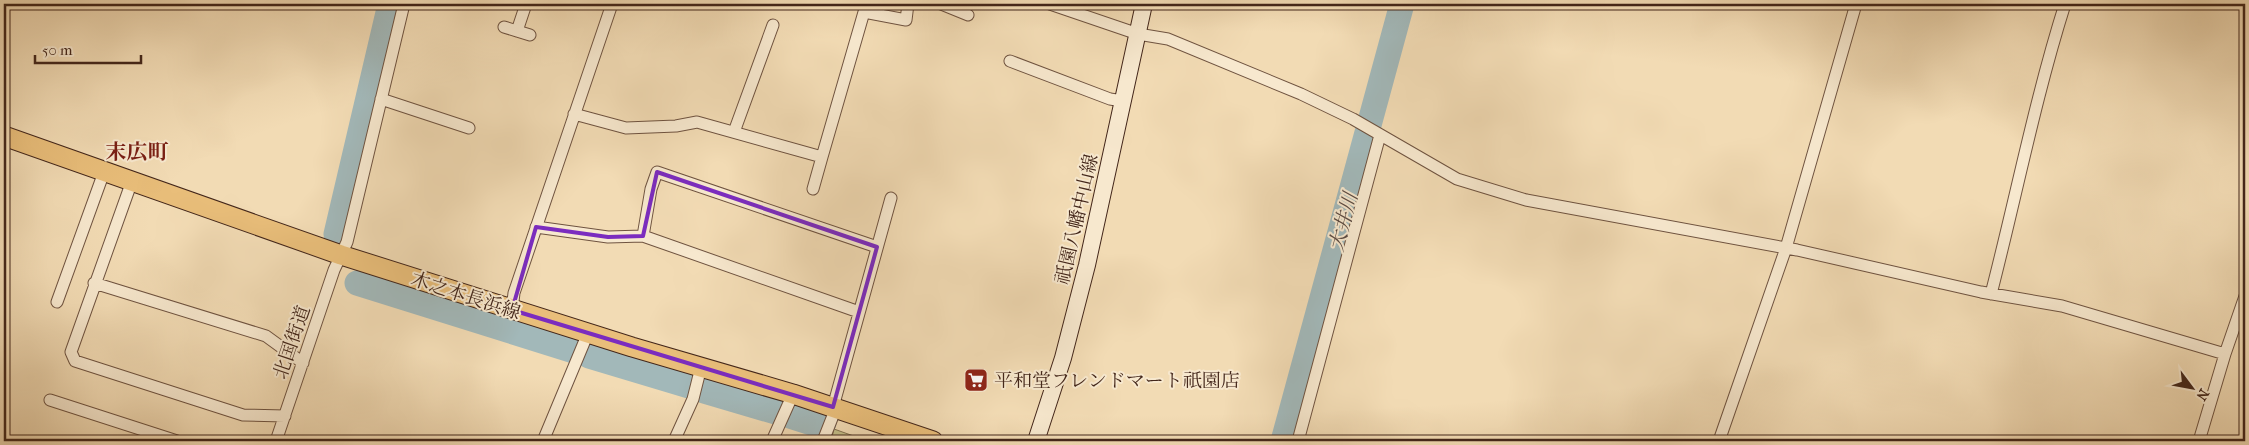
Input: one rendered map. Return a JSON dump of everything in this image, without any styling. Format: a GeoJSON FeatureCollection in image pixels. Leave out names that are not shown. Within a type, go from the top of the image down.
{"type":"FeatureCollection","features":[{"type":"Feature","properties":{"kind":"main road","name":"祇園八幡中山線"},"geometry":{"type":"LineString","coordinates":[[1036,441],[1066,348],[1087,265],[1144,4]]}},
{"type":"Feature","properties":{"kind":"main road","name":"木之本長浜線"},"geometry":{"type":"LineString","coordinates":[[4,136],[341,255],[512,310],[793,394],[932,441]]}},
{"type":"Feature","properties":{"kind":"street","name":"北国街道"},"geometry":{"type":"LineString","coordinates":[[276,441],[347,242],[404,4]]}},
{"type":"Feature","properties":{"kind":"street"},"geometry":{"type":"LineString","coordinates":[[517,31],[526,4]]}},
{"type":"Feature","properties":{"kind":"street"},"geometry":{"type":"LineString","coordinates":[[512,310],[514,293],[612,4]]}},
{"type":"Feature","properties":{"kind":"street"},"geometry":{"type":"LineString","coordinates":[[813,189],[864,12],[906,20],[908,4]]}},
{"type":"Feature","properties":{"kind":"street"},"geometry":{"type":"LineString","coordinates":[[941,4],[968,15]]}},
{"type":"Feature","properties":{"kind":"street"},"geometry":{"type":"LineString","coordinates":[[1050,4],[1081,9],[1138,34],[1168,38],[1301,94],[1358,123],[1457,179],[1526,200],[1786,248],[1991,294],[2062,306],[2225,354]]}},
{"type":"Feature","properties":{"kind":"street"},"geometry":{"type":"LineString","coordinates":[[1719,441],[1786,248],[1856,4]]}},
{"type":"Feature","properties":{"kind":"street"},"geometry":{"type":"LineString","coordinates":[[1991,294],[2035,107],[2065,4]]}},
{"type":"Feature","properties":{"kind":"street"},"geometry":{"type":"LineString","coordinates":[[734,132],[773,25]]}},
{"type":"Feature","properties":{"kind":"street"},"geometry":{"type":"LineString","coordinates":[[504,27],[530,35]]}},
{"type":"Feature","properties":{"kind":"street"},"geometry":{"type":"LineString","coordinates":[[1010,61],[1110,99],[1123,101]]}},
{"type":"Feature","properties":{"kind":"street"},"geometry":{"type":"LineString","coordinates":[[381,99],[469,128]]}},
{"type":"Feature","properties":{"kind":"street"},"geometry":{"type":"LineString","coordinates":[[574,114],[626,128],[676,126],[697,122],[822,157]]}},
{"type":"Feature","properties":{"kind":"street"},"geometry":{"type":"LineString","coordinates":[[1298,441],[1378,134]]}},
{"type":"Feature","properties":{"kind":"street"},"geometry":{"type":"LineString","coordinates":[[57,302],[104,172]]}},
{"type":"Feature","properties":{"kind":"street"},"geometry":{"type":"LineString","coordinates":[[643,236],[651,189],[658,172],[877,247]]}},
{"type":"Feature","properties":{"kind":"street"},"geometry":{"type":"LineString","coordinates":[[132,181],[71,352],[75,361],[244,415],[285,416]]}},
{"type":"Feature","properties":{"kind":"street"},"geometry":{"type":"LineString","coordinates":[[823,441],[891,198]]}},
{"type":"Feature","properties":{"kind":"street"},"geometry":{"type":"LineString","coordinates":[[536,227],[608,236],[643,236],[859,312]]}},
{"type":"Feature","properties":{"kind":"street"},"geometry":{"type":"LineString","coordinates":[[94,284],[266,336],[303,363]]}},
{"type":"Feature","properties":{"kind":"street"},"geometry":{"type":"LineString","coordinates":[[2198,441],[2245,296]]}},
{"type":"Feature","properties":{"kind":"street"},"geometry":{"type":"LineString","coordinates":[[543,441],[588,333]]}},
{"type":"Feature","properties":{"kind":"street"},"geometry":{"type":"LineString","coordinates":[[674,441],[693,399],[701,367]]}},
{"type":"Feature","properties":{"kind":"street"},"geometry":{"type":"LineString","coordinates":[[772,441],[793,394]]}},
{"type":"Feature","properties":{"kind":"street"},"geometry":{"type":"LineString","coordinates":[[50,400],[177,441]]}},
{"type":"Feature","properties":{"kind":"highlighted area"},"geometry":{"type":"Polygon","coordinates":[[[657,172],[877,247],[833,407],[512,310],[536,227],[608,237],[643,236],[657,172]]]}},
{"type":"Feature","properties":{"kind":"shaded area"},"geometry":{"type":"Polygon","coordinates":[[[834,429],[862,439],[862,441],[831,441],[834,429]]]}},
{"type":"Feature","properties":{"kind":"waterway"},"geometry":{"type":"LineString","coordinates":[[336,234],[390,4]]}},
{"type":"Feature","properties":{"kind":"waterway","name":"大井川"},"geometry":{"type":"LineString","coordinates":[[1283,441],[1402,4]]}},
{"type":"Feature","properties":{"kind":"waterway"},"geometry":{"type":"LineString","coordinates":[[357,283],[574,351]]}},
{"type":"Feature","properties":{"kind":"waterway"},"geometry":{"type":"LineString","coordinates":[[589,356],[689,386]]}},
{"type":"Feature","properties":{"kind":"waterway"},"geometry":{"type":"LineString","coordinates":[[704,391],[779,413]]}},
{"type":"Feature","properties":{"kind":"waterway"},"geometry":{"type":"LineString","coordinates":[[790,416],[815,424],[824,423]]}},
{"type":"Feature","properties":{"kind":"place","name":"平和堂フレンドマート祇園店"},"geometry":{"type":"Point","coordinates":[976,380]}},
{"type":"Feature","properties":{"kind":"district","name":"末広町"},"geometry":{"type":"Point","coordinates":[137,152]}}]}
